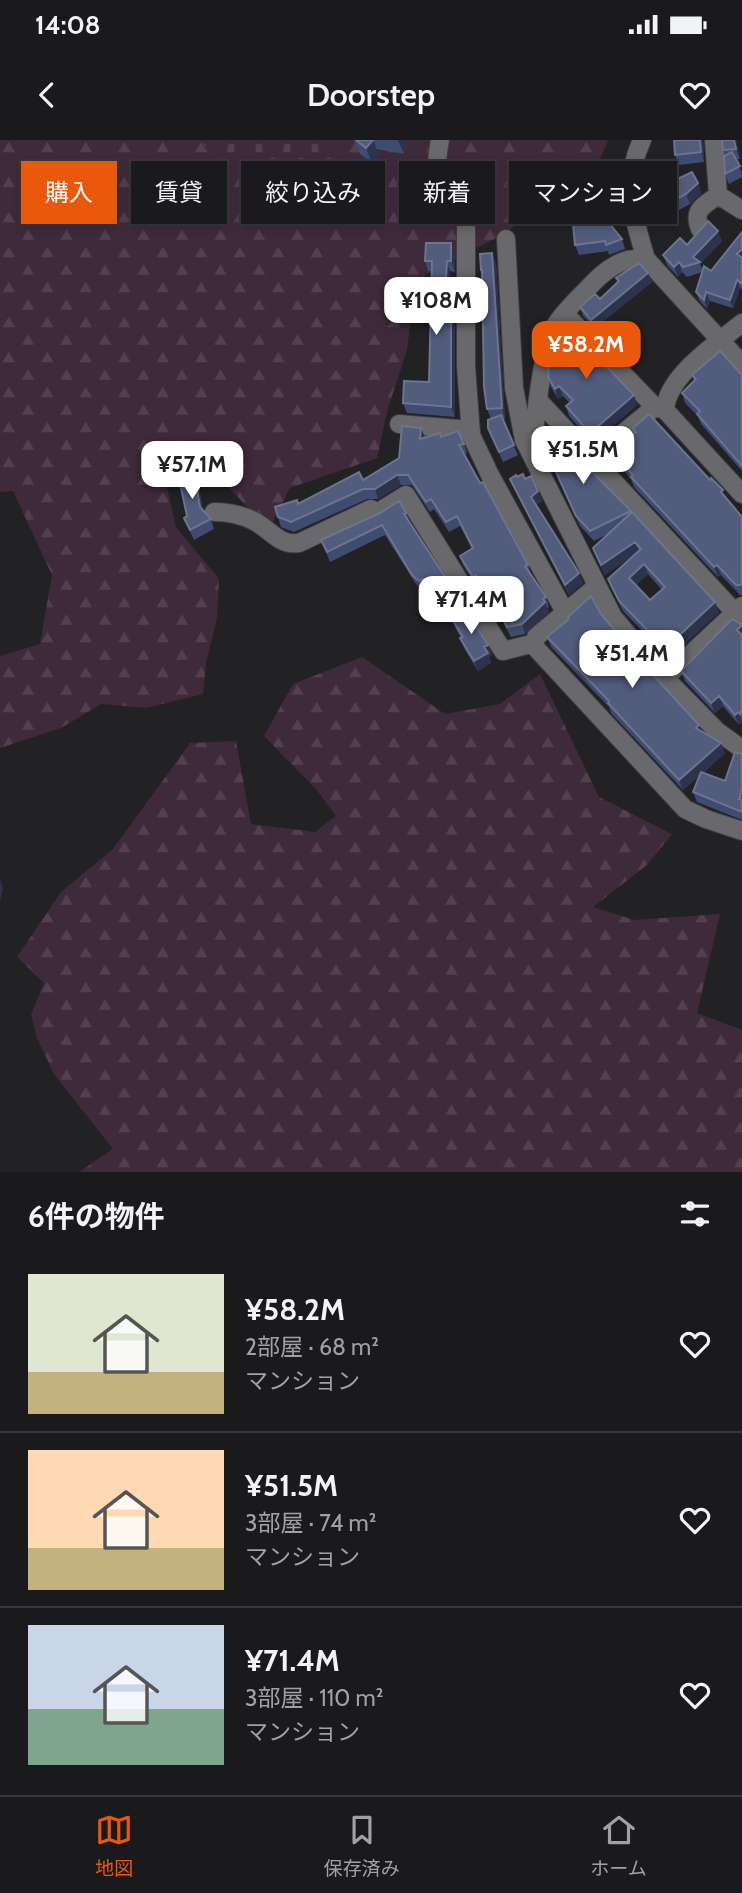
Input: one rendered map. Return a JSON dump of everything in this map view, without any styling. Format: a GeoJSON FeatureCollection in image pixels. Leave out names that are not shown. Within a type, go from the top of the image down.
{"type":"FeatureCollection","features":[{"type":"Feature","properties":{"kind":"street"},"geometry":{"type":"LineString","coordinates":[[440,140],[436,158],[437,179],[442,197],[466,220],[466,366],[471,430],[489,475],[565,612]]}},
{"type":"Feature","properties":{"kind":"street"},"geometry":{"type":"LineString","coordinates":[[642,140],[632,167],[631,196],[634,221],[646,259],[742,365]]}},
{"type":"Feature","properties":{"kind":"street"},"geometry":{"type":"LineString","coordinates":[[714,140],[718,195]]}},
{"type":"Feature","properties":{"kind":"street"},"geometry":{"type":"LineString","coordinates":[[718,195],[742,210]]}},
{"type":"Feature","properties":{"kind":"street"},"geometry":{"type":"LineString","coordinates":[[701,229],[696,218],[699,210],[718,195]]}},
{"type":"Feature","properties":{"kind":"street"},"geometry":{"type":"LineString","coordinates":[[506,239],[514,388],[524,440],[613,617],[717,731],[742,749]]}},
{"type":"Feature","properties":{"kind":"street"},"geometry":{"type":"LineString","coordinates":[[533,456],[544,365],[554,327],[609,268],[637,258],[646,259]]}},
{"type":"Feature","properties":{"kind":"street"},"geometry":{"type":"LineString","coordinates":[[565,314],[742,494]]}},
{"type":"Feature","properties":{"kind":"street"},"geometry":{"type":"LineString","coordinates":[[593,458],[660,409],[680,376],[742,323]]}},
{"type":"Feature","properties":{"kind":"street"},"geometry":{"type":"LineString","coordinates":[[539,401],[740,613],[666,678]]}},
{"type":"Feature","properties":{"kind":"street"},"geometry":{"type":"LineString","coordinates":[[399,424],[471,430]]}},
{"type":"Feature","properties":{"kind":"street"},"geometry":{"type":"LineString","coordinates":[[214,512],[226,512],[253,521],[281,541],[290,544],[299,543],[371,509],[377,513],[406,495],[503,651],[535,643]]}},
{"type":"Feature","properties":{"kind":"street"},"geometry":{"type":"LineString","coordinates":[[597,586],[536,637],[534,646],[685,809],[742,831]]}},
{"type":"Feature","properties":{"kind":"green space"},"geometry":{"type":"Polygon","coordinates":[[[0,140],[608,140],[599,161],[509,161],[509,224],[518,224],[504,234],[425,275],[412,307],[407,350],[388,408],[377,458],[290,488],[272,523],[246,506],[219,477],[196,469],[176,455],[165,479],[176,527],[219,579],[217,618],[206,663],[203,694],[146,708],[101,704],[61,728],[0,748],[0,656],[40,644],[52,575],[13,491],[0,492],[0,140]]]}},
{"type":"Feature","properties":{"kind":"green space"},"geometry":{"type":"Polygon","coordinates":[[[199,140],[340,140],[334,161],[274,161],[260,153],[220,160],[199,140]]]}},
{"type":"Feature","properties":{"kind":"green space"},"geometry":{"type":"Polygon","coordinates":[[[362,657],[445,714],[500,704],[540,674],[599,797],[672,834],[647,865],[593,907],[634,920],[720,914],[697,1013],[742,1030],[742,1172],[79,1172],[113,1149],[54,1074],[37,1038],[31,1015],[44,983],[17,957],[61,892],[113,849],[190,743],[236,741],[251,824],[315,832],[336,816],[316,789],[264,736],[293,684],[362,657]]]}},
{"type":"Feature","properties":{"kind":"building"},"geometry":{"type":"Polygon","coordinates":[[[356,140],[373,140],[366,148],[356,140]]]}},
{"type":"Feature","properties":{"kind":"building"},"geometry":{"type":"Polygon","coordinates":[[[674,140],[700,140],[701,152],[675,155],[674,140]]]}},
{"type":"Feature","properties":{"kind":"building"},"geometry":{"type":"Polygon","coordinates":[[[722,140],[734,140],[736,149],[723,150],[722,140]]]}},
{"type":"Feature","properties":{"kind":"building"},"geometry":{"type":"Polygon","coordinates":[[[732,152],[740,166],[725,174],[724,156],[732,152]]]}},
{"type":"Feature","properties":{"kind":"building"},"geometry":{"type":"Polygon","coordinates":[[[692,172],[698,183],[677,199],[677,179],[692,172]]]}},
{"type":"Feature","properties":{"kind":"building"},"geometry":{"type":"Polygon","coordinates":[[[708,221],[718,231],[693,257],[700,262],[683,267],[679,262],[674,267],[663,255],[680,238],[687,245],[708,221]]]}},
{"type":"Feature","properties":{"kind":"building"},"geometry":{"type":"Polygon","coordinates":[[[573,224],[610,224],[622,239],[606,245],[605,241],[575,245],[573,224]]]}},
{"type":"Feature","properties":{"kind":"building"},"geometry":{"type":"Polygon","coordinates":[[[742,232],[742,249],[737,254],[742,258],[742,284],[737,280],[730,300],[706,292],[704,300],[696,292],[704,266],[711,271],[742,232]]]}},
{"type":"Feature","properties":{"kind":"building"},"geometry":{"type":"Polygon","coordinates":[[[426,243],[451,243],[445,297],[446,303],[451,303],[451,407],[403,403],[404,381],[429,382],[432,261],[425,261],[426,243]]]}},
{"type":"Feature","properties":{"kind":"building"},"geometry":{"type":"Polygon","coordinates":[[[492,253],[502,408],[487,409],[480,254],[492,253]]]}},
{"type":"Feature","properties":{"kind":"building"},"geometry":{"type":"Polygon","coordinates":[[[639,263],[648,273],[591,320],[580,307],[595,294],[600,299],[619,281],[616,278],[639,263]]]}},
{"type":"Feature","properties":{"kind":"building"},"geometry":{"type":"Polygon","coordinates":[[[564,323],[634,395],[590,433],[566,406],[573,400],[559,386],[555,389],[548,377],[549,366],[559,353],[553,347],[561,337],[557,331],[564,323]]]}},
{"type":"Feature","properties":{"kind":"building"},"geometry":{"type":"Polygon","coordinates":[[[720,351],[742,375],[742,466],[697,414],[700,411],[682,393],[696,379],[692,375],[720,351]]]}},
{"type":"Feature","properties":{"kind":"building"},"geometry":{"type":"Polygon","coordinates":[[[649,414],[710,480],[711,478],[723,490],[721,492],[742,517],[740,585],[736,585],[717,565],[714,567],[631,477],[633,475],[613,453],[636,432],[633,428],[649,414]]]}},
{"type":"Feature","properties":{"kind":"building"},"geometry":{"type":"Polygon","coordinates":[[[501,415],[514,445],[499,452],[488,428],[488,420],[501,415]]]}},
{"type":"Feature","properties":{"kind":"building"},"geometry":{"type":"Polygon","coordinates":[[[402,426],[421,428],[420,439],[440,433],[441,437],[458,431],[464,444],[459,445],[480,483],[483,482],[528,565],[525,566],[546,597],[543,599],[545,602],[522,624],[507,627],[493,599],[490,600],[476,575],[473,577],[460,556],[473,548],[457,516],[446,522],[431,499],[426,502],[408,475],[397,475],[375,489],[363,489],[291,522],[278,517],[275,507],[297,500],[298,504],[359,472],[363,480],[399,458],[402,426]]]}},
{"type":"Feature","properties":{"kind":"building"},"geometry":{"type":"Polygon","coordinates":[[[553,427],[577,457],[569,466],[580,477],[589,469],[631,511],[590,531],[576,516],[541,439],[553,427]]]}},
{"type":"Feature","properties":{"kind":"building"},"geometry":{"type":"Polygon","coordinates":[[[194,471],[200,507],[211,519],[190,530],[184,518],[187,516],[178,474],[194,471]]]}},
{"type":"Feature","properties":{"kind":"building"},"geometry":{"type":"Polygon","coordinates":[[[523,474],[525,479],[531,476],[538,491],[531,497],[579,573],[565,585],[510,479],[523,474]]]}},
{"type":"Feature","properties":{"kind":"building"},"geometry":{"type":"Polygon","coordinates":[[[399,501],[406,513],[404,514],[453,589],[435,599],[423,579],[419,581],[412,575],[382,525],[327,552],[321,540],[380,513],[399,501]]]}},
{"type":"Feature","properties":{"kind":"building"},"geometry":{"type":"Polygon","coordinates":[[[632,512],[715,602],[661,650],[654,642],[657,640],[619,601],[608,579],[641,549],[635,542],[601,565],[593,548],[632,512]],[[644,564],[629,578],[650,600],[665,587],[644,564]]]}},
{"type":"Feature","properties":{"kind":"building"},"geometry":{"type":"Polygon","coordinates":[[[591,596],[601,614],[699,725],[696,728],[721,743],[679,780],[609,701],[547,637],[591,596]]]}},
{"type":"Feature","properties":{"kind":"building"},"geometry":{"type":"Polygon","coordinates":[[[466,611],[488,645],[484,647],[488,653],[474,661],[452,619],[466,611]]]}},
{"type":"Feature","properties":{"kind":"building"},"geometry":{"type":"Polygon","coordinates":[[[732,619],[742,625],[737,630],[742,635],[742,711],[735,715],[719,696],[711,703],[681,671],[732,619]]]}},
{"type":"Feature","properties":{"kind":"building"},"geometry":{"type":"Polygon","coordinates":[[[735,752],[742,754],[742,789],[739,799],[742,800],[742,812],[693,792],[701,772],[725,781],[735,752]]]}}]}
